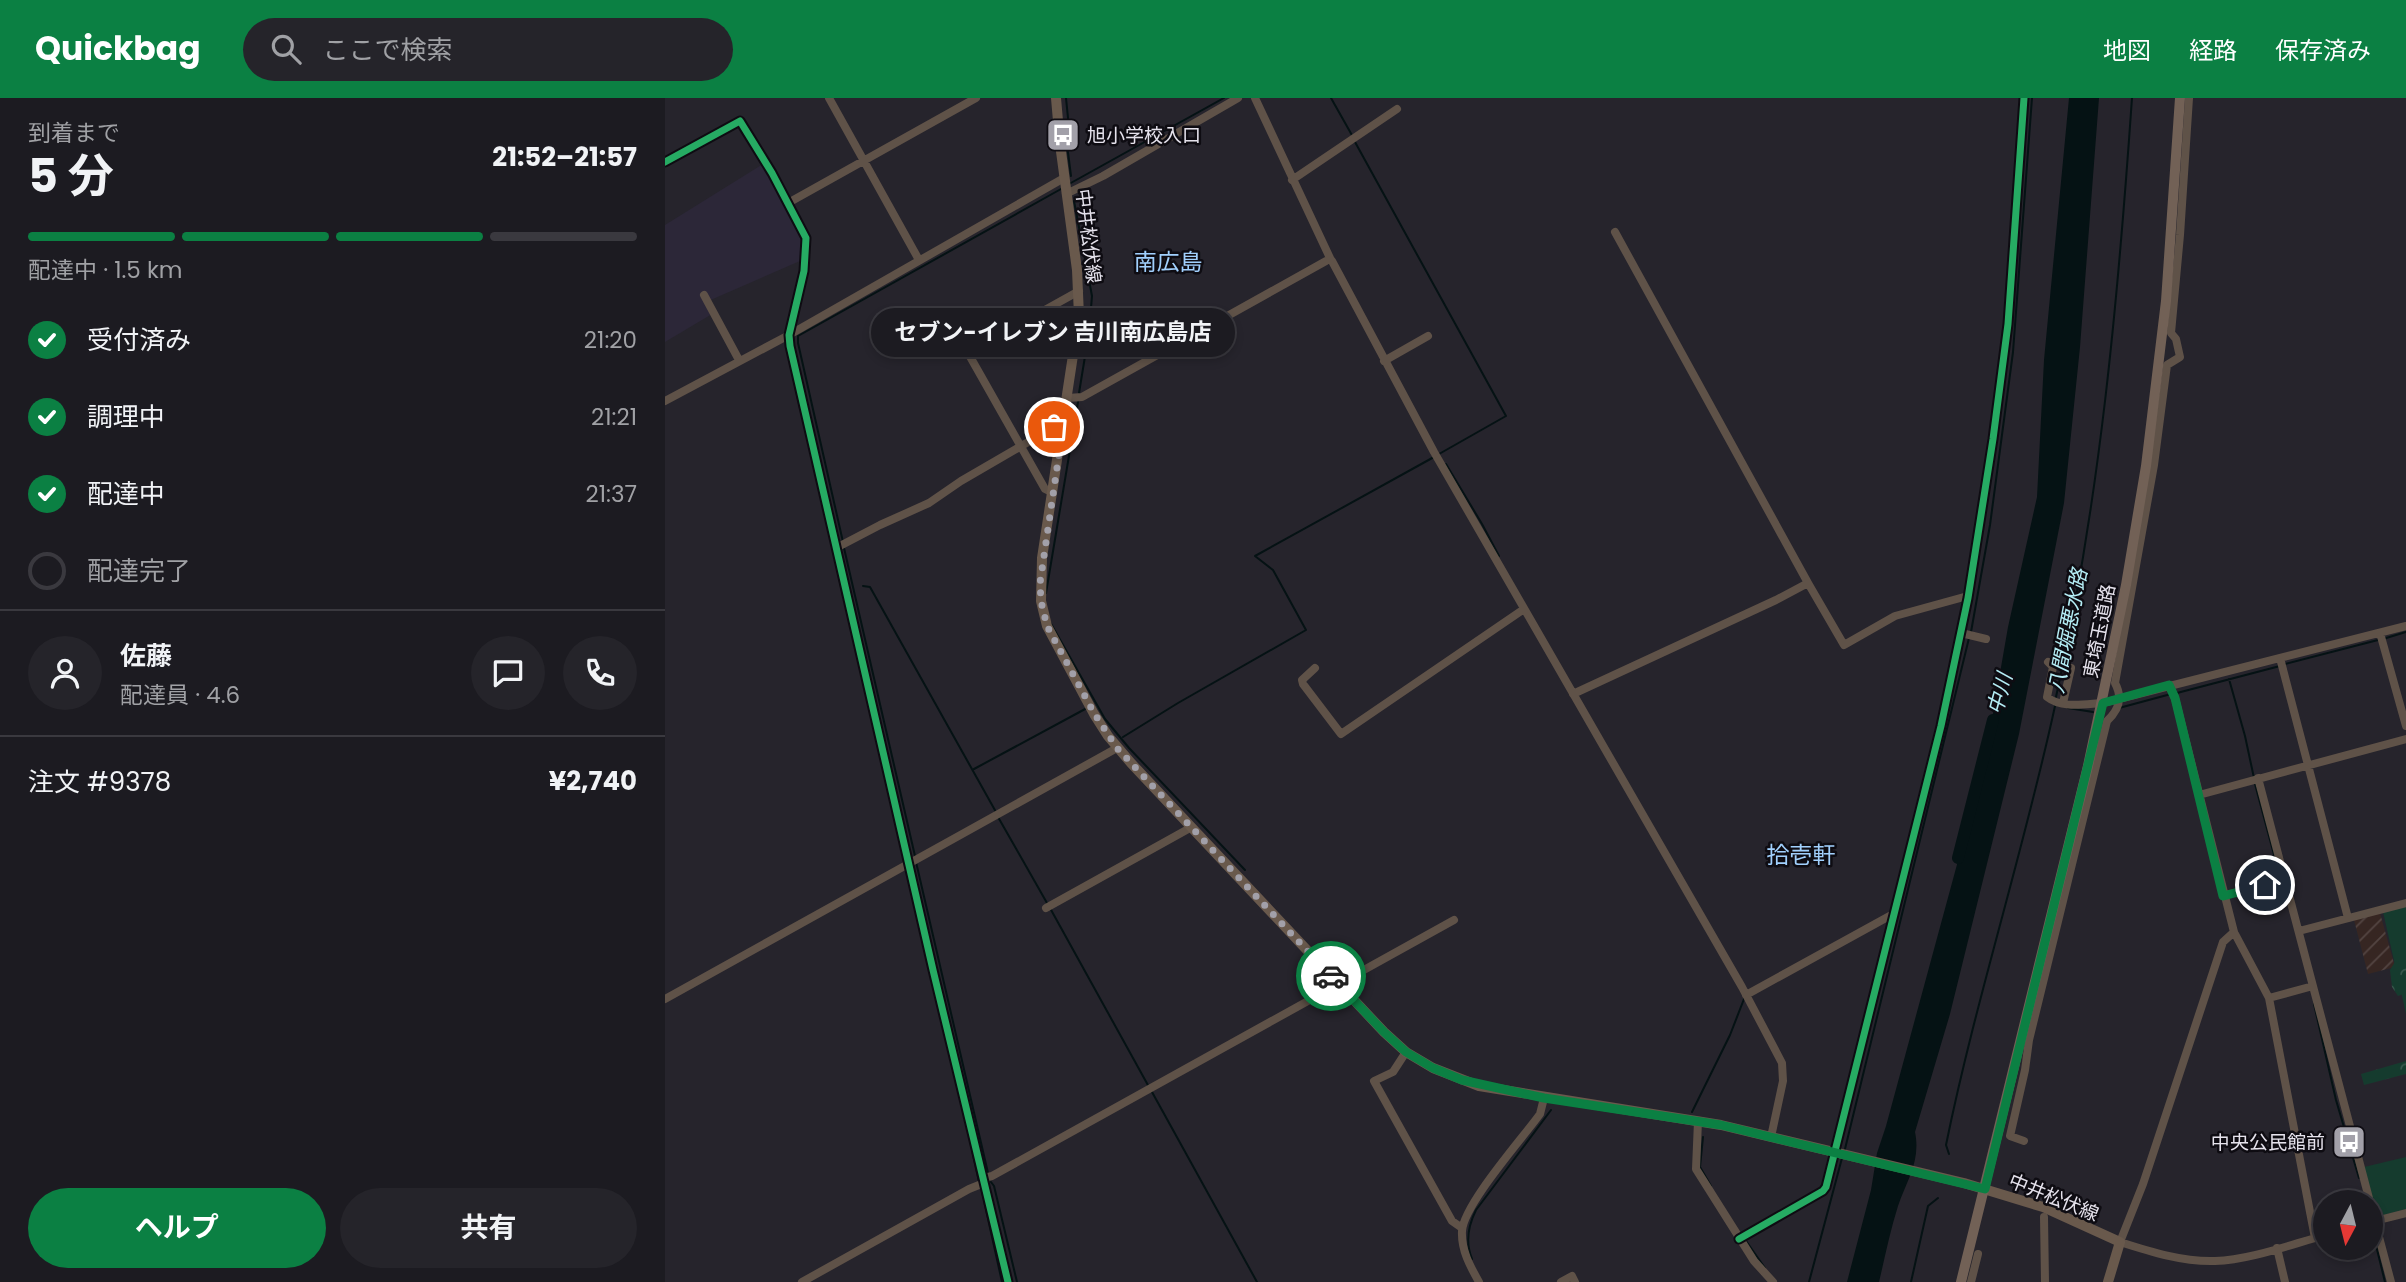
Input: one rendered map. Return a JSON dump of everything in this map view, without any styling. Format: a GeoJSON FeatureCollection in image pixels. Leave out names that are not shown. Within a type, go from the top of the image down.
{"type":"FeatureCollection","features":[{"type":"Feature","properties":{"kind":"highway","name":"東埼玉道路"},"geometry":{"type":"LineString","coordinates":[[1961,1282],[2103,703],[2126,585],[2146,466],[2167,301],[2180,98]]}},
{"type":"Feature","properties":{"kind":"main road","name":"中井松伏線"},"geometry":{"type":"LineString","coordinates":[[1056,98],[1079,291],[1078,329],[1040,583],[1042,611],[1047,626],[1101,725],[1117,748],[1190,828],[1384,1032],[1406,1052],[1433,1068],[1462,1080],[1544,1098],[1698,1121],[1932,1175],[2043,1207],[2120,1242]]}},
{"type":"Feature","properties":{"kind":"main road"},"geometry":{"type":"LineString","coordinates":[[2108,1282],[2120,1242]]}},
{"type":"Feature","properties":{"kind":"street"},"geometry":{"type":"LineString","coordinates":[[829,98],[919,260]]}},
{"type":"Feature","properties":{"kind":"street"},"geometry":{"type":"LineString","coordinates":[[788,203],[976,98]]}},
{"type":"Feature","properties":{"kind":"street"},"geometry":{"type":"LineString","coordinates":[[1066,194],[1103,176],[1238,98]]}},
{"type":"Feature","properties":{"kind":"street"},"geometry":{"type":"LineString","coordinates":[[1255,98],[1330,260],[1384,361],[1573,694],[1696,902],[1782,1063],[1784,1071],[1770,1137]]}},
{"type":"Feature","properties":{"kind":"street"},"geometry":{"type":"LineString","coordinates":[[1739,1239],[1823,1191],[1895,913],[1941,726],[1968,598],[2008,324],[2024,98]]}},
{"type":"Feature","properties":{"kind":"street"},"geometry":{"type":"LineString","coordinates":[[2024,1140],[2010,1136],[2029,1040],[2107,720],[2115,715],[2120,698],[2120,691],[2115,683],[2154,466],[2167,365],[2180,357],[2176,339],[2171,333],[2189,98]]}},
{"type":"Feature","properties":{"kind":"street"},"geometry":{"type":"LineString","coordinates":[[1292,180],[1397,109]]}},
{"type":"Feature","properties":{"kind":"street"},"geometry":{"type":"LineString","coordinates":[[665,162],[740,121],[772,173],[806,239],[804,271],[789,335],[790,346],[981,1182],[1008,1282]]}},
{"type":"Feature","properties":{"kind":"street"},"geometry":{"type":"LineString","coordinates":[[665,401],[789,335],[1064,178]]}},
{"type":"Feature","properties":{"kind":"street"},"geometry":{"type":"LineString","coordinates":[[1615,232],[1844,645],[1895,616],[1968,598]]}},
{"type":"Feature","properties":{"kind":"street"},"geometry":{"type":"LineString","coordinates":[[1068,398],[1081,397],[1330,260]]}},
{"type":"Feature","properties":{"kind":"street"},"geometry":{"type":"LineString","coordinates":[[1053,493],[1045,489],[968,353],[1079,291]]}},
{"type":"Feature","properties":{"kind":"street"},"geometry":{"type":"LineString","coordinates":[[704,295],[739,360]]}},
{"type":"Feature","properties":{"kind":"street"},"geometry":{"type":"LineString","coordinates":[[1384,361],[1429,336]]}},
{"type":"Feature","properties":{"kind":"street"},"geometry":{"type":"LineString","coordinates":[[837,548],[929,503],[961,481],[1054,427],[1063,427]]}},
{"type":"Feature","properties":{"kind":"street"},"geometry":{"type":"LineString","coordinates":[[1573,694],[1808,583]]}},
{"type":"Feature","properties":{"kind":"street"},"geometry":{"type":"LineString","coordinates":[[1315,668],[1302,680],[1303,684],[1341,734],[1524,609]]}},
{"type":"Feature","properties":{"kind":"street"},"geometry":{"type":"LineString","coordinates":[[2048,662],[2053,667],[2047,697],[2051,701],[2071,705],[2103,703],[2406,626]]}},
{"type":"Feature","properties":{"kind":"street"},"geometry":{"type":"LineString","coordinates":[[1961,633],[1986,639]]}},
{"type":"Feature","properties":{"kind":"street"},"geometry":{"type":"LineString","coordinates":[[2380,633],[2406,726]]}},
{"type":"Feature","properties":{"kind":"street"},"geometry":{"type":"LineString","coordinates":[[2280,658],[2348,918]]}},
{"type":"Feature","properties":{"kind":"street"},"geometry":{"type":"LineString","coordinates":[[2063,703],[2071,668]]}},
{"type":"Feature","properties":{"kind":"street"},"geometry":{"type":"LineString","coordinates":[[2169,685],[2175,698],[2234,932],[2269,998],[2313,1228]]}},
{"type":"Feature","properties":{"kind":"street"},"geometry":{"type":"LineString","coordinates":[[2199,795],[2406,739]]}},
{"type":"Feature","properties":{"kind":"street"},"geometry":{"type":"LineString","coordinates":[[665,999],[1117,748]]}},
{"type":"Feature","properties":{"kind":"street"},"geometry":{"type":"LineString","coordinates":[[2258,778],[2367,1190]]}},
{"type":"Feature","properties":{"kind":"street"},"geometry":{"type":"LineString","coordinates":[[1046,908],[1190,828]]}},
{"type":"Feature","properties":{"kind":"street"},"geometry":{"type":"LineString","coordinates":[[2223,896],[2285,879]]}},
{"type":"Feature","properties":{"kind":"street"},"geometry":{"type":"LineString","coordinates":[[2299,931],[2406,903]]}},
{"type":"Feature","properties":{"kind":"street"},"geometry":{"type":"LineString","coordinates":[[1746,995],[1895,913]]}},
{"type":"Feature","properties":{"kind":"street"},"geometry":{"type":"LineString","coordinates":[[802,1282],[1454,920]]}},
{"type":"Feature","properties":{"kind":"street"},"geometry":{"type":"LineString","coordinates":[[2234,932],[2223,942],[2155,1148],[2120,1242],[2175,1258],[2215,1261],[2313,1239]]}},
{"type":"Feature","properties":{"kind":"street"},"geometry":{"type":"LineString","coordinates":[[2269,998],[2313,986]]}},
{"type":"Feature","properties":{"kind":"street"},"geometry":{"type":"LineString","coordinates":[[1406,1052],[1393,1072],[1374,1081],[1452,1221],[1462,1228]]}},
{"type":"Feature","properties":{"kind":"street"},"geometry":{"type":"LineString","coordinates":[[1479,1282],[1467,1260],[1462,1228],[1468,1211],[1540,1114],[1544,1098]]}},
{"type":"Feature","properties":{"kind":"street"},"geometry":{"type":"LineString","coordinates":[[1698,1121],[1696,1168],[1739,1239],[1773,1282]]}},
{"type":"Feature","properties":{"kind":"street"},"geometry":{"type":"LineString","coordinates":[[2383,1219],[2406,1213]]}},
{"type":"Feature","properties":{"kind":"street"},"geometry":{"type":"LineString","coordinates":[[2044,1217],[2045,1282]]}},
{"type":"Feature","properties":{"kind":"street"},"geometry":{"type":"LineString","coordinates":[[2277,1248],[2285,1282]]}},
{"type":"Feature","properties":{"kind":"street"},"geometry":{"type":"LineString","coordinates":[[1971,1282],[1978,1254]]}},
{"type":"Feature","properties":{"kind":"street"},"geometry":{"type":"LineString","coordinates":[[2383,1255],[2391,1282]]}},
{"type":"Feature","properties":{"kind":"street"},"geometry":{"type":"LineString","coordinates":[[1561,1282],[1571,1276],[1575,1282]]}},
{"type":"Feature","properties":{"kind":"shaded area"},"geometry":{"type":"Polygon","coordinates":[[[763,164],[803,244],[800,261],[706,302],[712,314],[665,342],[665,225],[763,164]]]}},
{"type":"Feature","properties":{"kind":"shaded area"},"geometry":{"type":"Polygon","coordinates":[[[2380,913],[2395,967],[2368,974],[2354,920],[2380,913]]]}},
{"type":"Feature","properties":{"kind":"green space"},"geometry":{"type":"Polygon","coordinates":[[[2406,906],[2406,1014],[2383,912],[2406,906]]]}},
{"type":"Feature","properties":{"kind":"green space"},"geometry":{"type":"Polygon","coordinates":[[[2406,949],[2406,993],[2398,996],[2392,987],[2390,970],[2402,950],[2406,949]]]}},
{"type":"Feature","properties":{"kind":"green space"},"geometry":{"type":"Polygon","coordinates":[[[2406,1061],[2406,1074],[2364,1085],[2361,1074],[2406,1061]]]}},
{"type":"Feature","properties":{"kind":"green space"},"geometry":{"type":"Polygon","coordinates":[[[2406,1157],[2406,1209],[2383,1215],[2383,1190],[2370,1190],[2364,1167],[2406,1157]]]}},
{"type":"Feature","properties":{"kind":"water"},"geometry":{"type":"Polygon","coordinates":[[[2069,98],[2099,98],[2080,347],[2064,503],[2019,734],[1950,1014],[1915,1132],[1915,1161],[1895,1215],[1879,1282],[1847,1282],[1871,1190],[1877,1153],[1984,765],[2008,627],[2037,497],[2044,360],[2069,98]]]}},
{"type":"Feature","properties":{"kind":"waterway"},"geometry":{"type":"LineString","coordinates":[[1066,98],[1066,137],[1071,176]]}},
{"type":"Feature","properties":{"kind":"waterway"},"geometry":{"type":"LineString","coordinates":[[1069,184],[1224,98]]}},
{"type":"Feature","properties":{"kind":"waterway"},"geometry":{"type":"LineString","coordinates":[[1331,98],[1353,137]]}},
{"type":"Feature","properties":{"kind":"waterway"},"geometry":{"type":"LineString","coordinates":[[1971,632],[1990,525],[2013,352],[2032,98]]}},
{"type":"Feature","properties":{"kind":"waterway","name":"八間堀悪水路"},"geometry":{"type":"LineString","coordinates":[[2056,697],[2096,474],[2113,324],[2132,98]]}},
{"type":"Feature","properties":{"kind":"waterway"},"geometry":{"type":"LineString","coordinates":[[1355,142],[1506,416],[1439,454]]}},
{"type":"Feature","properties":{"kind":"waterway"},"geometry":{"type":"LineString","coordinates":[[843,542],[798,336],[1061,189]]}},
{"type":"Feature","properties":{"kind":"waterway"},"geometry":{"type":"LineString","coordinates":[[1074,201],[1092,296],[1079,393]]}},
{"type":"Feature","properties":{"kind":"waterway"},"geometry":{"type":"LineString","coordinates":[[789,359],[800,408]]}},
{"type":"Feature","properties":{"kind":"waterway"},"geometry":{"type":"LineString","coordinates":[[1046,593],[1078,402]]}},
{"type":"Feature","properties":{"kind":"waterway"},"geometry":{"type":"LineString","coordinates":[[1123,737],[1306,630],[1273,570],[1255,556],[1434,457]]}},
{"type":"Feature","properties":{"kind":"waterway"},"geometry":{"type":"LineString","coordinates":[[1446,464],[1499,556]]}},
{"type":"Feature","properties":{"kind":"waterway"},"geometry":{"type":"LineString","coordinates":[[830,536],[843,596]]}},
{"type":"Feature","properties":{"kind":"waterway"},"geometry":{"type":"LineString","coordinates":[[844,548],[915,856]]}},
{"type":"Feature","properties":{"kind":"waterway"},"geometry":{"type":"LineString","coordinates":[[863,586],[870,587],[996,812]]}},
{"type":"Feature","properties":{"kind":"waterway"},"geometry":{"type":"LineString","coordinates":[[1050,622],[1105,719],[1129,748],[1245,870]]}},
{"type":"Feature","properties":{"kind":"waterway"},"geometry":{"type":"LineString","coordinates":[[2383,639],[2406,632]]}},
{"type":"Feature","properties":{"kind":"waterway"},"geometry":{"type":"LineString","coordinates":[[1845,1149],[1969,638]]}},
{"type":"Feature","properties":{"kind":"waterway"},"geometry":{"type":"LineString","coordinates":[[2285,664],[2378,640]]}},
{"type":"Feature","properties":{"kind":"waterway"},"geometry":{"type":"LineString","coordinates":[[2177,693],[2280,666]]}},
{"type":"Feature","properties":{"kind":"waterway"},"geometry":{"type":"LineString","coordinates":[[2229,679],[2254,778]]}},
{"type":"Feature","properties":{"kind":"waterway"},"geometry":{"type":"LineString","coordinates":[[2119,708],[2171,694]]}},
{"type":"Feature","properties":{"kind":"waterway","name":"八間堀悪水路"},"geometry":{"type":"LineString","coordinates":[[1949,1154],[1946,1145],[1958,1090],[2055,706]]}},
{"type":"Feature","properties":{"kind":"waterway"},"geometry":{"type":"LineString","coordinates":[[974,769],[1087,708]]}},
{"type":"Feature","properties":{"kind":"waterway"},"geometry":{"type":"LineString","coordinates":[[2068,708],[2093,712]]}},
{"type":"Feature","properties":{"kind":"waterway","name":"中川"},"geometry":{"type":"LineString","coordinates":[[1958,858],[1993,720]]}},
{"type":"Feature","properties":{"kind":"waterway"},"geometry":{"type":"LineString","coordinates":[[2255,784],[2280,877]]}},
{"type":"Feature","properties":{"kind":"waterway"},"geometry":{"type":"LineString","coordinates":[[998,817],[1047,903]]}},
{"type":"Feature","properties":{"kind":"waterway"},"geometry":{"type":"LineString","coordinates":[[916,862],[988,1173]]}},
{"type":"Feature","properties":{"kind":"waterway"},"geometry":{"type":"LineString","coordinates":[[2281,882],[2286,900]]}},
{"type":"Feature","properties":{"kind":"waterway"},"geometry":{"type":"LineString","coordinates":[[1050,908],[1149,1087]]}},
{"type":"Feature","properties":{"kind":"waterway"},"geometry":{"type":"LineString","coordinates":[[1692,1112],[1730,1035],[1744,999]]}},
{"type":"Feature","properties":{"kind":"waterway"},"geometry":{"type":"LineString","coordinates":[[2314,1004],[2336,1100],[2359,1178]]}},
{"type":"Feature","properties":{"kind":"waterway"},"geometry":{"type":"LineString","coordinates":[[1152,1092],[1257,1282]]}},
{"type":"Feature","properties":{"kind":"waterway"},"geometry":{"type":"LineString","coordinates":[[1472,1259],[1468,1234],[1476,1210],[1551,1110]]}},
{"type":"Feature","properties":{"kind":"waterway"},"geometry":{"type":"LineString","coordinates":[[969,1136],[979,1182]]}},
{"type":"Feature","properties":{"kind":"waterway"},"geometry":{"type":"LineString","coordinates":[[1703,1137],[1700,1167],[1711,1186]]}},
{"type":"Feature","properties":{"kind":"waterway"},"geometry":{"type":"LineString","coordinates":[[1809,1282],[1842,1158]]}},
{"type":"Feature","properties":{"kind":"waterway"},"geometry":{"type":"LineString","coordinates":[[991,1182],[1017,1282]]}},
{"type":"Feature","properties":{"kind":"waterway"},"geometry":{"type":"LineString","coordinates":[[981,1187],[1002,1282]]}},
{"type":"Feature","properties":{"kind":"waterway","name":"八間堀悪水路"},"geometry":{"type":"LineString","coordinates":[[1911,1282],[1928,1206],[1938,1198]]}},
{"type":"Feature","properties":{"kind":"waterway"},"geometry":{"type":"LineString","coordinates":[[1744,1238],[1765,1268]]}},
{"type":"Feature","properties":{"kind":"waterway"},"geometry":{"type":"LineString","coordinates":[[2380,1260],[2385,1282]]}},
{"type":"Feature","properties":{"kind":"cycle path"},"geometry":{"type":"LineString","coordinates":[[1739,1239],[1826,1187],[1941,726],[1968,598],[2008,324],[2024,98]]}},
{"type":"Feature","properties":{"kind":"cycle path"},"geometry":{"type":"LineString","coordinates":[[665,162],[740,121],[772,173],[806,238],[804,271],[789,335],[790,346],[933,970],[1008,1282]]}},
{"type":"Feature","properties":{"kind":"way so far"},"geometry":{"type":"LineString","coordinates":[[1054,427],[1063,427],[1039,592],[1047,626],[1094,713],[1117,748],[1331,976]]}},
{"type":"Feature","properties":{"kind":"place","name":"旭小学校入口"},"geometry":{"type":"Point","coordinates":[1063,135]}},
{"type":"Feature","properties":{"kind":"place","name":"セブン-イレブン 吉川南広島店"},"geometry":{"type":"Point","coordinates":[1054,427]}},
{"type":"Feature","properties":{"kind":"place","name":"中央公民館前"},"geometry":{"type":"Point","coordinates":[2349,1142]}},
{"type":"Feature","properties":{"kind":"district","name":"南広島"},"geometry":{"type":"Point","coordinates":[1168,262]}},
{"type":"Feature","properties":{"kind":"district","name":"拾壱軒"},"geometry":{"type":"Point","coordinates":[1801,855]}},
{"type":"Feature","properties":{"kind":"route"},"geometry":{"type":"LineString","coordinates":[[1331,976],[1406,1052],[1433,1068],[1479,1086],[1721,1125],[1985,1189],[2103,703],[2169,685],[2175,698],[2223,896],[2265,885]]}}]}
